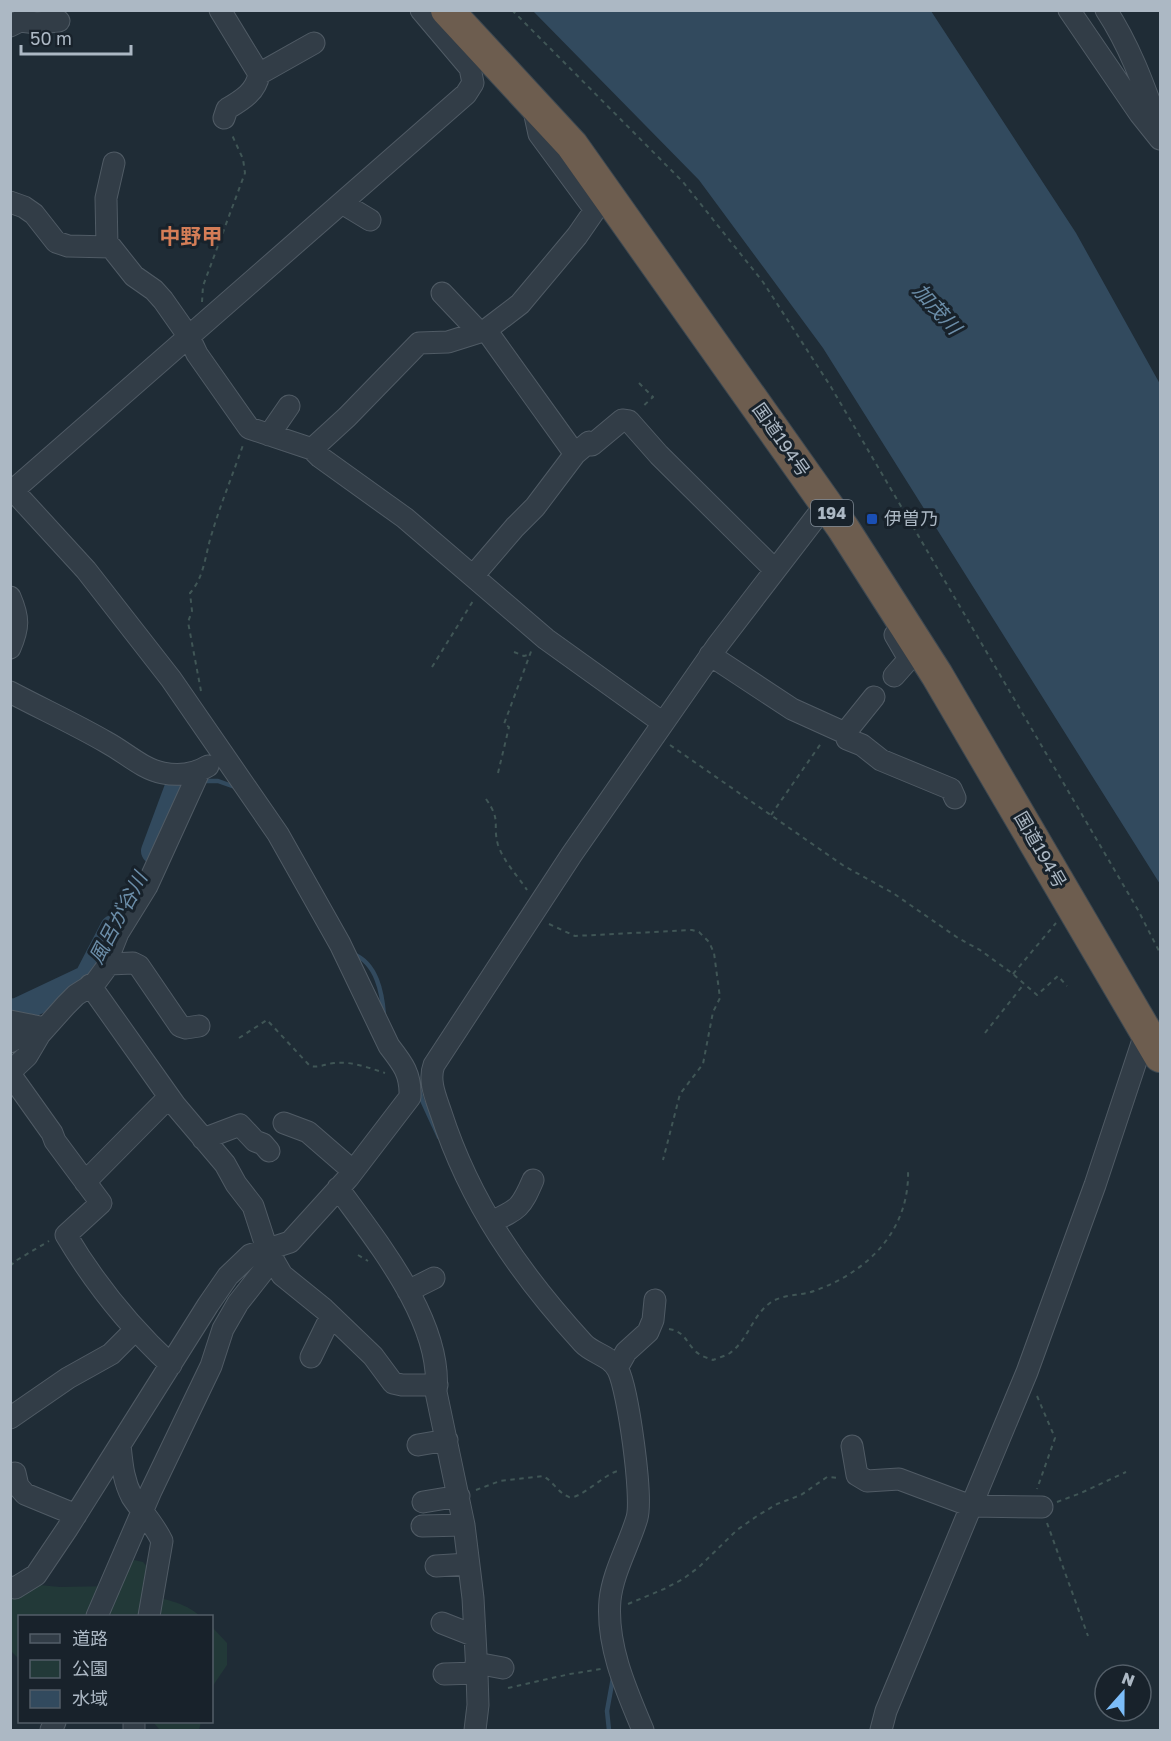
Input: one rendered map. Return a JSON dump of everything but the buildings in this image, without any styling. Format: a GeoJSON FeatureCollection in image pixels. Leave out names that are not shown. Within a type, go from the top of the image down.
{"type":"FeatureCollection","features":[{"type":"Feature","properties":{"kind":"highway","name":"国道194号"},"geometry":{"type":"LineString","coordinates":[[447,10],[572,145],[826,504],[937,675],[1153,1044]]}},
{"type":"Feature","properties":{"kind":"street"},"geometry":{"type":"LineString","coordinates":[[220,10],[259,74],[257,85],[243,99],[227,109],[224,118]]}},
{"type":"Feature","properties":{"kind":"street"},"geometry":{"type":"LineString","coordinates":[[420,10],[470,68],[473,83],[466,94],[12,490],[86,570],[171,679],[278,834],[307,881],[340,944],[389,1046],[421,1081],[453,1151],[511,1256],[585,1346],[603,1354],[617,1368],[631,1425],[639,1502],[637,1516],[612,1587],[610,1611],[613,1643],[619,1667],[643,1731]]}},
{"type":"Feature","properties":{"kind":"street"},"geometry":{"type":"LineString","coordinates":[[1069,10],[1140,114],[1161,139]]}},
{"type":"Feature","properties":{"kind":"street"},"geometry":{"type":"LineString","coordinates":[[1106,10],[1122,35],[1141,76],[1161,130]]}},
{"type":"Feature","properties":{"kind":"street"},"geometry":{"type":"LineString","coordinates":[[10,26],[20,21],[37,23],[59,21]]}},
{"type":"Feature","properties":{"kind":"street"},"geometry":{"type":"LineString","coordinates":[[259,74],[314,43]]}},
{"type":"Feature","properties":{"kind":"street"},"geometry":{"type":"LineString","coordinates":[[312,449],[347,417],[419,343],[448,342],[482,331],[520,304],[577,236],[595,210],[539,134],[533,102]]}},
{"type":"Feature","properties":{"kind":"street"},"geometry":{"type":"LineString","coordinates":[[107,246],[106,198],[114,164]]}},
{"type":"Feature","properties":{"kind":"street"},"geometry":{"type":"LineString","coordinates":[[10,202],[34,214],[56,242],[68,246],[111,247],[134,276],[154,290],[196,331],[197,354],[249,428],[312,449],[320,458],[405,518],[538,632],[659,728]]}},
{"type":"Feature","properties":{"kind":"street"},"geometry":{"type":"LineString","coordinates":[[342,203],[370,220]]}},
{"type":"Feature","properties":{"kind":"street"},"geometry":{"type":"LineString","coordinates":[[442,293],[482,331],[575,454]]}},
{"type":"Feature","properties":{"kind":"street"},"geometry":{"type":"LineString","coordinates":[[269,435],[289,406]]}},
{"type":"Feature","properties":{"kind":"street"},"geometry":{"type":"LineString","coordinates":[[473,576],[514,526],[535,507],[575,454],[589,441],[592,445],[622,420],[629,421],[658,455],[775,570]]}},
{"type":"Feature","properties":{"kind":"street"},"geometry":{"type":"LineString","coordinates":[[16,1578],[36,1575],[228,1276],[250,1255],[290,1242],[353,1171],[410,1097],[434,1065],[534,912],[710,655],[826,504]]}},
{"type":"Feature","properties":{"kind":"street"},"geometry":{"type":"LineString","coordinates":[[10,597],[17,612],[18,622],[10,648]]}},
{"type":"Feature","properties":{"kind":"street"},"geometry":{"type":"LineString","coordinates":[[894,609],[888,623],[909,658],[894,676]]}},
{"type":"Feature","properties":{"kind":"street"},"geometry":{"type":"LineString","coordinates":[[710,655],[792,709],[845,733],[847,739],[862,745],[880,760],[951,789],[956,798]]}},
{"type":"Feature","properties":{"kind":"street"},"geometry":{"type":"LineString","coordinates":[[10,692],[106,742],[152,770],[171,774],[199,772],[224,756]]}},
{"type":"Feature","properties":{"kind":"street"},"geometry":{"type":"LineString","coordinates":[[845,733],[874,697]]}},
{"type":"Feature","properties":{"kind":"street"},"geometry":{"type":"LineString","coordinates":[[10,1042],[22,1035],[29,1025],[95,983],[109,964],[108,958],[118,933],[147,886],[199,772]]}},
{"type":"Feature","properties":{"kind":"street"},"geometry":{"type":"LineString","coordinates":[[109,964],[133,963],[140,966],[180,1026],[186,1028],[199,1026]]}},
{"type":"Feature","properties":{"kind":"street"},"geometry":{"type":"LineString","coordinates":[[90,986],[169,1097],[225,1164],[236,1184],[253,1206],[267,1249],[282,1275],[331,1316],[373,1356],[393,1383],[437,1385]]}},
{"type":"Feature","properties":{"kind":"street"},"geometry":{"type":"LineString","coordinates":[[29,1025],[27,1056],[10,1073],[52,1133],[55,1142],[101,1203],[66,1235],[101,1288],[135,1330],[171,1365]]}},
{"type":"Feature","properties":{"kind":"street"},"geometry":{"type":"LineString","coordinates":[[881,1731],[886,1711],[1027,1372],[1095,1185],[1153,1044]]}},
{"type":"Feature","properties":{"kind":"street"},"geometry":{"type":"LineString","coordinates":[[85,1182],[169,1097]]}},
{"type":"Feature","properties":{"kind":"street"},"geometry":{"type":"LineString","coordinates":[[284,1123],[308,1132],[353,1171]]}},
{"type":"Feature","properties":{"kind":"street"},"geometry":{"type":"LineString","coordinates":[[203,1138],[240,1125],[255,1141],[263,1144],[269,1151]]}},
{"type":"Feature","properties":{"kind":"street"},"geometry":{"type":"LineString","coordinates":[[491,1222],[523,1204],[533,1180]]}},
{"type":"Feature","properties":{"kind":"street"},"geometry":{"type":"LineString","coordinates":[[338,1188],[390,1261],[408,1291],[435,1359],[436,1392],[464,1525],[477,1668],[478,1705],[475,1731]]}},
{"type":"Feature","properties":{"kind":"street"},"geometry":{"type":"LineString","coordinates":[[99,1615],[171,1446],[211,1366],[223,1329],[238,1303],[264,1270],[267,1249]]}},
{"type":"Feature","properties":{"kind":"street"},"geometry":{"type":"LineString","coordinates":[[408,1291],[434,1278]]}},
{"type":"Feature","properties":{"kind":"street"},"geometry":{"type":"LineString","coordinates":[[617,1368],[626,1352],[648,1332],[655,1300]]}},
{"type":"Feature","properties":{"kind":"street"},"geometry":{"type":"LineString","coordinates":[[311,1358],[331,1316]]}},
{"type":"Feature","properties":{"kind":"street"},"geometry":{"type":"LineString","coordinates":[[10,1418],[68,1378],[111,1354],[135,1330]]}},
{"type":"Feature","properties":{"kind":"street"},"geometry":{"type":"LineString","coordinates":[[418,1444],[447,1440]]}},
{"type":"Feature","properties":{"kind":"street"},"geometry":{"type":"LineString","coordinates":[[120,1445],[123,1474],[127,1486],[162,1541],[149,1615]]}},
{"type":"Feature","properties":{"kind":"street"},"geometry":{"type":"LineString","coordinates":[[852,1446],[856,1475],[867,1481],[898,1479],[971,1506],[1036,1507]]}},
{"type":"Feature","properties":{"kind":"street"},"geometry":{"type":"LineString","coordinates":[[15,1473],[18,1486],[25,1494],[76,1515]]}},
{"type":"Feature","properties":{"kind":"street"},"geometry":{"type":"LineString","coordinates":[[423,1502],[459,1496]]}},
{"type":"Feature","properties":{"kind":"street"},"geometry":{"type":"LineString","coordinates":[[422,1526],[464,1525]]}},
{"type":"Feature","properties":{"kind":"street"},"geometry":{"type":"LineString","coordinates":[[436,1566],[468,1564]]}},
{"type":"Feature","properties":{"kind":"street"},"geometry":{"type":"LineString","coordinates":[[441,1623],[475,1636]]}},
{"type":"Feature","properties":{"kind":"street"},"geometry":{"type":"LineString","coordinates":[[444,1674],[477,1668],[506,1678]]}},
{"type":"Feature","properties":{"kind":"path"},"geometry":{"type":"LineString","coordinates":[[512,10],[683,182],[763,282],[831,387],[1132,899],[1161,953]]}},
{"type":"Feature","properties":{"kind":"path"},"geometry":{"type":"LineString","coordinates":[[196,331],[203,286],[245,173],[243,159],[224,118]]}},
{"type":"Feature","properties":{"kind":"path"},"geometry":{"type":"LineString","coordinates":[[629,421],[630,417],[653,397],[639,383]]}},
{"type":"Feature","properties":{"kind":"path"},"geometry":{"type":"LineString","coordinates":[[201,692],[188,622],[192,611],[190,593],[198,583],[207,558],[211,534],[249,428]]}},
{"type":"Feature","properties":{"kind":"path"},"geometry":{"type":"LineString","coordinates":[[432,668],[472,604],[475,591],[473,576]]}},
{"type":"Feature","properties":{"kind":"path"},"geometry":{"type":"LineString","coordinates":[[498,773],[509,728],[504,724],[538,632]]}},
{"type":"Feature","properties":{"kind":"path"},"geometry":{"type":"LineString","coordinates":[[514,652],[524,656],[530,654]]}},
{"type":"Feature","properties":{"kind":"path"},"geometry":{"type":"LineString","coordinates":[[771,815],[817,751],[823,740],[825,724]]}},
{"type":"Feature","properties":{"kind":"path"},"geometry":{"type":"LineString","coordinates":[[659,728],[771,815],[844,866],[893,893],[1013,974],[1037,995],[1058,976],[1067,986]]}},
{"type":"Feature","properties":{"kind":"path"},"geometry":{"type":"LineString","coordinates":[[486,799],[495,813],[498,844],[534,912],[575,936],[692,930],[699,932],[709,942],[714,953],[720,998],[713,1011],[703,1064],[680,1094],[663,1160]]}},
{"type":"Feature","properties":{"kind":"path"},"geometry":{"type":"LineString","coordinates":[[1013,974],[1060,917]]}},
{"type":"Feature","properties":{"kind":"path"},"geometry":{"type":"LineString","coordinates":[[985,1033],[1024,983]]}},
{"type":"Feature","properties":{"kind":"path"},"geometry":{"type":"LineString","coordinates":[[239,1038],[267,1020],[310,1066],[333,1063],[357,1064],[421,1081]]}},
{"type":"Feature","properties":{"kind":"path"},"geometry":{"type":"LineString","coordinates":[[648,1332],[675,1330],[683,1335],[700,1355],[713,1360],[729,1354],[769,1303],[812,1292],[870,1262],[896,1227],[907,1198],[909,1170]]}},
{"type":"Feature","properties":{"kind":"path"},"geometry":{"type":"LineString","coordinates":[[10,1266],[60,1235],[66,1235]]}},
{"type":"Feature","properties":{"kind":"path"},"geometry":{"type":"LineString","coordinates":[[1027,1372],[1054,1438],[1036,1507],[1088,1636]]}},
{"type":"Feature","properties":{"kind":"path"},"geometry":{"type":"LineString","coordinates":[[459,1496],[500,1481],[543,1476],[561,1492],[569,1497],[576,1497],[606,1475],[616,1471],[636,1470]]}},
{"type":"Feature","properties":{"kind":"path"},"geometry":{"type":"LineString","coordinates":[[1036,1507],[1081,1493],[1126,1472]]}},
{"type":"Feature","properties":{"kind":"path"},"geometry":{"type":"LineString","coordinates":[[610,1611],[683,1579],[699,1567],[736,1530],[777,1504],[801,1495],[827,1477],[855,1481],[860,1478]]}},
{"type":"Feature","properties":{"kind":"path"},"geometry":{"type":"LineString","coordinates":[[506,1678],[570,1674],[619,1667]]}},
{"type":"Feature","properties":{"kind":"green space"},"geometry":{"type":"Polygon","coordinates":[[[134,1560],[143,1562],[150,1570],[143,1594],[181,1604],[199,1615],[18,1615],[18,1658],[11,1651],[11,1598],[26,1588],[39,1585],[115,1586],[127,1565],[134,1560]]]}},
{"type":"Feature","properties":{"kind":"green space"},"geometry":{"type":"Polygon","coordinates":[[[213,1628],[227,1643],[227,1665],[213,1686],[213,1628]]]}},
{"type":"Feature","properties":{"kind":"green space"},"geometry":{"type":"Polygon","coordinates":[[[154,1723],[201,1723],[199,1730],[160,1730],[154,1723]]]}},
{"type":"Feature","properties":{"kind":"water","name":"加茂川"},"geometry":{"type":"Polygon","coordinates":[[[533,11],[931,11],[1076,233],[1160,384],[1160,884],[823,348],[699,180],[533,11]]]}},
{"type":"Feature","properties":{"kind":"waterway","name":"風呂が谷川"},"geometry":{"type":"LineString","coordinates":[[154,851],[180,781]]}},
{"type":"Feature","properties":{"kind":"waterway"},"geometry":{"type":"LineString","coordinates":[[203,781],[218,781],[235,787]]}},
{"type":"Feature","properties":{"kind":"waterway","name":"風呂が谷川"},"geometry":{"type":"LineString","coordinates":[[10,1011],[15,1012],[87,978],[113,928]]}},
{"type":"Feature","properties":{"kind":"waterway"},"geometry":{"type":"LineString","coordinates":[[353,954],[361,958],[373,971],[380,988],[384,1015]]}},
{"type":"Feature","properties":{"kind":"waterway"},"geometry":{"type":"LineString","coordinates":[[419,1089],[439,1137]]}},
{"type":"Feature","properties":{"kind":"waterway"},"geometry":{"type":"LineString","coordinates":[[609,1730],[607,1711],[613,1678]]}},
{"type":"Feature","properties":{"kind":"place","name":"伊曽乃"},"geometry":{"type":"Point","coordinates":[872,519]}},
{"type":"Feature","properties":{"kind":"district","name":"中野甲"},"geometry":{"type":"Point","coordinates":[191,237]}}]}
